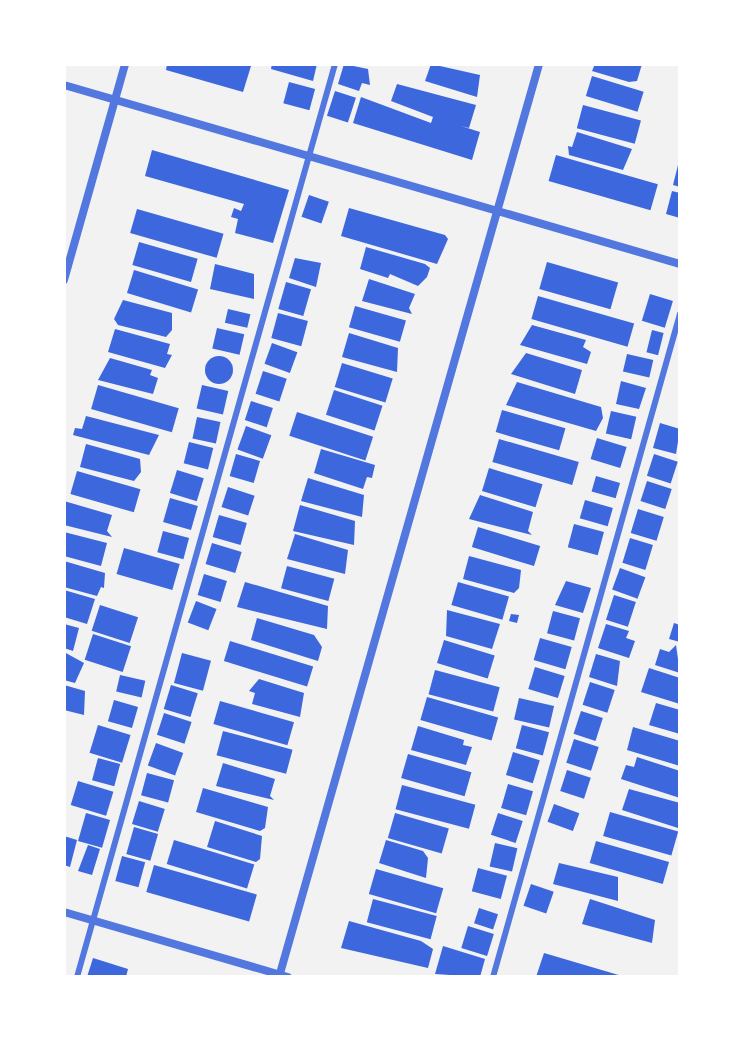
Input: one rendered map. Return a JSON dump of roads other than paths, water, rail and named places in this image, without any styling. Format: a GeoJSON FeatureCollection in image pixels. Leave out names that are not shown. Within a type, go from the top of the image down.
{"type":"FeatureCollection","features":[{"type":"Feature","properties":{"kind":"street"},"geometry":{"type":"LineString","coordinates":[[64,280],[125,64]]}},
{"type":"Feature","properties":{"kind":"street"},"geometry":{"type":"LineString","coordinates":[[64,912],[282,976],[539,64]]}},
{"type":"Feature","properties":{"kind":"street"},"geometry":{"type":"LineString","coordinates":[[64,85],[680,264]]}},
{"type":"Feature","properties":{"kind":"lane"},"geometry":{"type":"LineString","coordinates":[[77,977],[335,64]]}},
{"type":"Feature","properties":{"kind":"lane"},"geometry":{"type":"LineString","coordinates":[[493,977],[680,314]]}}]}
